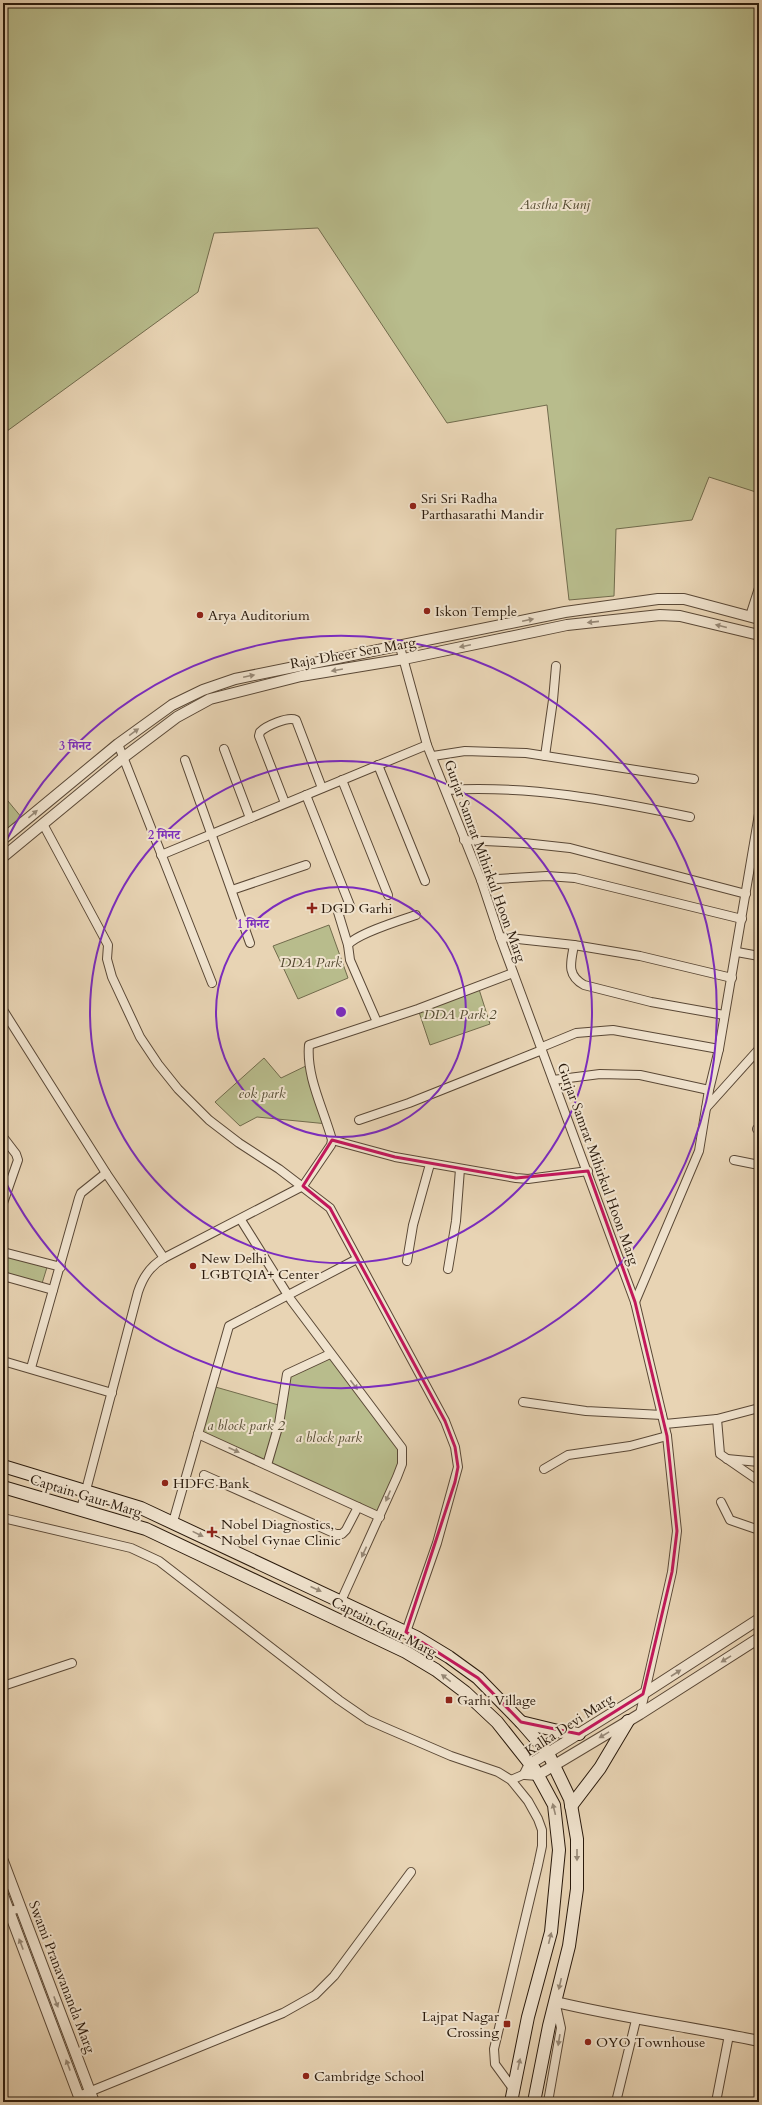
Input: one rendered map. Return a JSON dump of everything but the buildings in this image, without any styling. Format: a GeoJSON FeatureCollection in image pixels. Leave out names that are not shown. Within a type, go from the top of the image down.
{"type":"FeatureCollection","features":[{"type":"Feature","properties":{"kind":"main road","name":"Captain Gaur Marg"},"geometry":{"type":"LineString","coordinates":[[3,1466],[86,1490],[137,1507],[174,1522],[406,1632],[449,1657],[478,1678],[521,1722],[548,1753],[555,1765],[571,1806],[577,1839],[577,1889],[569,1946],[549,2026],[534,2102]]}},
{"type":"Feature","properties":{"kind":"main road","name":"Captain Gaur Marg"},"geometry":{"type":"LineString","coordinates":[[3,1487],[146,1529],[406,1652],[436,1670],[465,1692],[497,1722],[528,1769],[538,1775],[554,1805],[559,1850],[551,1932],[528,2017],[512,2096]]}},
{"type":"Feature","properties":{"kind":"main road"},"geometry":{"type":"LineString","coordinates":[[571,1806],[600,1768],[628,1721]]}},
{"type":"Feature","properties":{"kind":"main road"},"geometry":{"type":"LineString","coordinates":[[521,1722],[558,1731],[579,1734]]}},
{"type":"Feature","properties":{"kind":"street"},"geometry":{"type":"LineString","coordinates":[[754,617],[759,588]]}},
{"type":"Feature","properties":{"kind":"street","name":"Raja Dheer Sen Marg"},"geometry":{"type":"LineString","coordinates":[[3,839],[118,744],[172,705],[203,690],[235,679],[400,647],[565,612],[658,599],[684,599],[754,617]]}},
{"type":"Feature","properties":{"kind":"street","name":"Raja Dheer Sen Marg"},"geometry":{"type":"LineString","coordinates":[[3,857],[124,756],[177,717],[210,699],[301,676],[404,659],[567,625],[660,615],[680,616],[759,635]]}},
{"type":"Feature","properties":{"kind":"street","name":"Gurjar Samrat Mihirkul Hoon Marg"},"geometry":{"type":"LineString","coordinates":[[400,647],[427,745],[433,756],[464,840],[481,880],[513,973],[588,1171],[635,1302],[668,1436],[677,1531],[672,1572],[643,1694],[640,1714]]}},
{"type":"Feature","properties":{"kind":"street"},"geometry":{"type":"LineString","coordinates":[[545,756],[556,666]]}},
{"type":"Feature","properties":{"kind":"street"},"geometry":{"type":"LineString","coordinates":[[285,803],[259,736],[263,729],[289,719],[296,720],[322,788]]}},
{"type":"Feature","properties":{"kind":"street"},"geometry":{"type":"LineString","coordinates":[[118,744],[212,983]]}},
{"type":"Feature","properties":{"kind":"street"},"geometry":{"type":"LineString","coordinates":[[161,855],[427,745]]}},
{"type":"Feature","properties":{"kind":"street"},"geometry":{"type":"LineString","coordinates":[[224,749],[250,818]]}},
{"type":"Feature","properties":{"kind":"street"},"geometry":{"type":"LineString","coordinates":[[433,756],[479,751],[526,753],[694,779]]}},
{"type":"Feature","properties":{"kind":"street"},"geometry":{"type":"LineString","coordinates":[[184,760],[250,943]]}},
{"type":"Feature","properties":{"kind":"street"},"geometry":{"type":"LineString","coordinates":[[378,765],[425,881]]}},
{"type":"Feature","properties":{"kind":"street"},"geometry":{"type":"LineString","coordinates":[[342,780],[388,895]]}},
{"type":"Feature","properties":{"kind":"street"},"geometry":{"type":"LineString","coordinates":[[446,790],[478,788],[544,791],[612,800],[690,817]]}},
{"type":"Feature","properties":{"kind":"street"},"geometry":{"type":"LineString","coordinates":[[306,795],[351,908],[338,912],[348,945],[350,960],[377,1022]]}},
{"type":"Feature","properties":{"kind":"street"},"geometry":{"type":"LineString","coordinates":[[635,1302],[699,1151],[709,1090],[719,1049],[724,1015],[737,952],[759,814]]}},
{"type":"Feature","properties":{"kind":"street"},"geometry":{"type":"LineString","coordinates":[[43,824],[108,945],[107,959],[112,977],[140,1037],[158,1064],[188,1100],[209,1120],[239,1143],[303,1186],[330,1208],[445,1420],[455,1447],[458,1467],[437,1543],[406,1632]]}},
{"type":"Feature","properties":{"kind":"street"},"geometry":{"type":"LineString","coordinates":[[464,840],[524,843],[570,848],[746,894]]}},
{"type":"Feature","properties":{"kind":"street"},"geometry":{"type":"LineString","coordinates":[[232,890],[306,865]]}},
{"type":"Feature","properties":{"kind":"street"},"geometry":{"type":"LineString","coordinates":[[481,880],[547,876],[575,878],[742,919]]}},
{"type":"Feature","properties":{"kind":"street"},"geometry":{"type":"LineString","coordinates":[[348,945],[351,941],[361,936],[416,915]]}},
{"type":"Feature","properties":{"kind":"street"},"geometry":{"type":"LineString","coordinates":[[500,936],[574,945],[640,956],[732,978]]}},
{"type":"Feature","properties":{"kind":"street"},"geometry":{"type":"LineString","coordinates":[[574,945],[571,969],[576,980],[584,985],[651,1002],[724,1015]]}},
{"type":"Feature","properties":{"kind":"street"},"geometry":{"type":"LineString","coordinates":[[737,952],[759,956]]}},
{"type":"Feature","properties":{"kind":"street"},"geometry":{"type":"LineString","coordinates":[[81,1509],[138,1292],[148,1271],[155,1263],[164,1258],[241,1220],[303,1186],[331,1145],[332,1140],[317,1095],[308,1055],[309,1045],[418,1009],[513,973]]}},
{"type":"Feature","properties":{"kind":"street"},"geometry":{"type":"LineString","coordinates":[[3,1010],[106,1173],[164,1258]]}},
{"type":"Feature","properties":{"kind":"street"},"geometry":{"type":"LineString","coordinates":[[359,1120],[542,1050],[542,1047],[576,1033],[613,1030],[719,1049]]}},
{"type":"Feature","properties":{"kind":"street"},"geometry":{"type":"LineString","coordinates":[[706,1108],[759,1049]]}},
{"type":"Feature","properties":{"kind":"street"},"geometry":{"type":"LineString","coordinates":[[553,1080],[600,1074],[640,1075],[709,1090]]}},
{"type":"Feature","properties":{"kind":"street"},"geometry":{"type":"LineString","coordinates":[[3,1137],[16,1154],[18,1160],[3,1203]]}},
{"type":"Feature","properties":{"kind":"street"},"geometry":{"type":"LineString","coordinates":[[332,1140],[395,1157],[430,1164],[528,1179],[588,1171]]}},
{"type":"Feature","properties":{"kind":"street"},"geometry":{"type":"LineString","coordinates":[[734,1160],[759,1165]]}},
{"type":"Feature","properties":{"kind":"street"},"geometry":{"type":"LineString","coordinates":[[407,1261],[413,1225],[430,1164]]}},
{"type":"Feature","properties":{"kind":"street"},"geometry":{"type":"LineString","coordinates":[[448,1268],[456,1221],[460,1169]]}},
{"type":"Feature","properties":{"kind":"street"},"geometry":{"type":"LineString","coordinates":[[31,1368],[61,1267],[79,1198],[81,1193],[106,1173]]}},
{"type":"Feature","properties":{"kind":"street"},"geometry":{"type":"LineString","coordinates":[[241,1220],[288,1295],[330,1354],[402,1448],[402,1464],[380,1517],[341,1601]]}},
{"type":"Feature","properties":{"kind":"street"},"geometry":{"type":"LineString","coordinates":[[3,1252],[61,1267]]}},
{"type":"Feature","properties":{"kind":"street"},"geometry":{"type":"LineString","coordinates":[[174,1522],[229,1326],[357,1259]]}},
{"type":"Feature","properties":{"kind":"street"},"geometry":{"type":"LineString","coordinates":[[3,1276],[54,1290]]}},
{"type":"Feature","properties":{"kind":"street"},"geometry":{"type":"LineString","coordinates":[[267,1466],[279,1424],[287,1374],[330,1354]]}},
{"type":"Feature","properties":{"kind":"street"},"geometry":{"type":"LineString","coordinates":[[3,1361],[112,1393]]}},
{"type":"Feature","properties":{"kind":"street"},"geometry":{"type":"LineString","coordinates":[[523,1402],[586,1411],[662,1415]]}},
{"type":"Feature","properties":{"kind":"street"},"geometry":{"type":"LineString","coordinates":[[664,1424],[717,1419],[759,1408]]}},
{"type":"Feature","properties":{"kind":"street"},"geometry":{"type":"LineString","coordinates":[[717,1419],[718,1446],[720,1454],[724,1459],[759,1481]]}},
{"type":"Feature","properties":{"kind":"street"},"geometry":{"type":"LineString","coordinates":[[198,1434],[380,1517]]}},
{"type":"Feature","properties":{"kind":"street"},"geometry":{"type":"LineString","coordinates":[[544,1469],[568,1455],[630,1446],[668,1436]]}},
{"type":"Feature","properties":{"kind":"street"},"geometry":{"type":"LineString","coordinates":[[724,1459],[759,1462]]}},
{"type":"Feature","properties":{"kind":"street"},"geometry":{"type":"LineString","coordinates":[[204,1475],[336,1534],[342,1534],[346,1530],[358,1507]]}},
{"type":"Feature","properties":{"kind":"street"},"geometry":{"type":"LineString","coordinates":[[721,1502],[730,1520],[759,1530]]}},
{"type":"Feature","properties":{"kind":"street"},"geometry":{"type":"LineString","coordinates":[[3,1518],[131,1548],[159,1561],[333,1695],[368,1720],[451,1756],[498,1772],[511,1780],[528,1801],[542,1830],[542,1846],[538,1865],[494,2049],[496,2064],[512,2096]]}},
{"type":"Feature","properties":{"kind":"street","name":"Kalka Devi Marg"},"geometry":{"type":"LineString","coordinates":[[528,1769],[548,1753],[759,1619]]}},
{"type":"Feature","properties":{"kind":"street","name":"Kalka Devi Marg"},"geometry":{"type":"LineString","coordinates":[[538,1775],[640,1714],[759,1638]]}},
{"type":"Feature","properties":{"kind":"street"},"geometry":{"type":"LineString","coordinates":[[3,1686],[72,1663]]}},
{"type":"Feature","properties":{"kind":"street"},"geometry":{"type":"LineString","coordinates":[[511,1780],[528,1769]]}},
{"type":"Feature","properties":{"kind":"street","name":"Swami Pranavananda Marg"},"geometry":{"type":"LineString","coordinates":[[3,1861],[94,2102]]}},
{"type":"Feature","properties":{"kind":"street"},"geometry":{"type":"LineString","coordinates":[[80,2099],[90,2091],[283,2013],[310,1998],[334,1976],[411,1872]]}},
{"type":"Feature","properties":{"kind":"street","name":"Swami Pranavananda Marg"},"geometry":{"type":"LineString","coordinates":[[3,1895],[6,1912],[31,1969],[80,2099]]}},
{"type":"Feature","properties":{"kind":"street"},"geometry":{"type":"LineString","coordinates":[[6,1912],[21,1908]]}},
{"type":"Feature","properties":{"kind":"street"},"geometry":{"type":"LineString","coordinates":[[31,1969],[42,1966]]}},
{"type":"Feature","properties":{"kind":"street"},"geometry":{"type":"LineString","coordinates":[[548,2102],[561,2028],[556,2002],[636,2020],[759,2041]]}},
{"type":"Feature","properties":{"kind":"street"},"geometry":{"type":"LineString","coordinates":[[616,2102],[636,2020]]}},
{"type":"Feature","properties":{"kind":"street"},"geometry":{"type":"LineString","coordinates":[[716,2102],[729,2035]]}},
{"type":"Feature","properties":{"kind":"highlighted area"},"geometry":{"type":"Polygon","coordinates":[[[332,1140],[395,1157],[516,1178],[588,1171],[635,1302],[667,1436],[677,1531],[672,1572],[643,1694],[579,1734],[521,1722],[478,1678],[406,1632],[455,1482],[458,1467],[455,1447],[445,1421],[330,1208],[303,1186],[332,1140]]]}},
{"type":"Feature","properties":{"kind":"green space","name":"Aastha Kunj"},"geometry":{"type":"Polygon","coordinates":[[[3,3],[759,3],[759,493],[709,477],[692,520],[616,529],[614,596],[569,600],[547,405],[447,423],[318,228],[214,233],[198,292],[3,434],[3,3]]]}},
{"type":"Feature","properties":{"kind":"green space"},"geometry":{"type":"Polygon","coordinates":[[[3,795],[22,818],[3,834],[3,795]]]}},
{"type":"Feature","properties":{"kind":"green space","name":"DDA Park"},"geometry":{"type":"Polygon","coordinates":[[[329,925],[348,978],[298,999],[273,946],[329,925]]]}},
{"type":"Feature","properties":{"kind":"green space","name":"DDA Park 2"},"geometry":{"type":"Polygon","coordinates":[[[478,986],[490,1024],[430,1045],[418,1009],[478,986]]]}},
{"type":"Feature","properties":{"kind":"green space","name":"eok park"},"geometry":{"type":"Polygon","coordinates":[[[264,1058],[281,1078],[310,1064],[328,1124],[257,1117],[240,1126],[215,1102],[264,1058]]]}},
{"type":"Feature","properties":{"kind":"green space"},"geometry":{"type":"Polygon","coordinates":[[[3,1251],[48,1264],[40,1290],[3,1279],[3,1251]]]}},
{"type":"Feature","properties":{"kind":"green space","name":"a block park"},"geometry":{"type":"Polygon","coordinates":[[[330,1354],[402,1448],[402,1464],[380,1517],[198,1434],[212,1386],[282,1406],[287,1374],[330,1354]]]}},
{"type":"Feature","properties":{"kind":"place","name":"Sri Sri Radha Parthasarathi Mandir"},"geometry":{"type":"Point","coordinates":[413,506]}},
{"type":"Feature","properties":{"kind":"place","name":"Iskon Temple"},"geometry":{"type":"Point","coordinates":[427,611]}},
{"type":"Feature","properties":{"kind":"place","name":"Arya Auditorium"},"geometry":{"type":"Point","coordinates":[200,615]}},
{"type":"Feature","properties":{"kind":"place","name":"DGD Garhi"},"geometry":{"type":"Point","coordinates":[312,908]}},
{"type":"Feature","properties":{"kind":"place","name":"New Delhi LGBTQIA+ Center"},"geometry":{"type":"Point","coordinates":[193,1266]}},
{"type":"Feature","properties":{"kind":"place","name":"HDFC Bank"},"geometry":{"type":"Point","coordinates":[165,1483]}},
{"type":"Feature","properties":{"kind":"place","name":"Nobel Diagnostics, Nobel Gynae Clinic"},"geometry":{"type":"Point","coordinates":[212,1532]}},
{"type":"Feature","properties":{"kind":"place","name":"Garhi Village"},"geometry":{"type":"Point","coordinates":[449,1700]}},
{"type":"Feature","properties":{"kind":"place","name":"Lajpat Nagar Crossing"},"geometry":{"type":"Point","coordinates":[507,2024]}},
{"type":"Feature","properties":{"kind":"place","name":"OYO Townhouse"},"geometry":{"type":"Point","coordinates":[588,2042]}},
{"type":"Feature","properties":{"kind":"place","name":"Cambridge School"},"geometry":{"type":"Point","coordinates":[306,2076]}},
{"type":"Feature","properties":{"kind":"park label","name":"a block park 2"},"geometry":{"type":"Point","coordinates":[246,1425]}}]}
